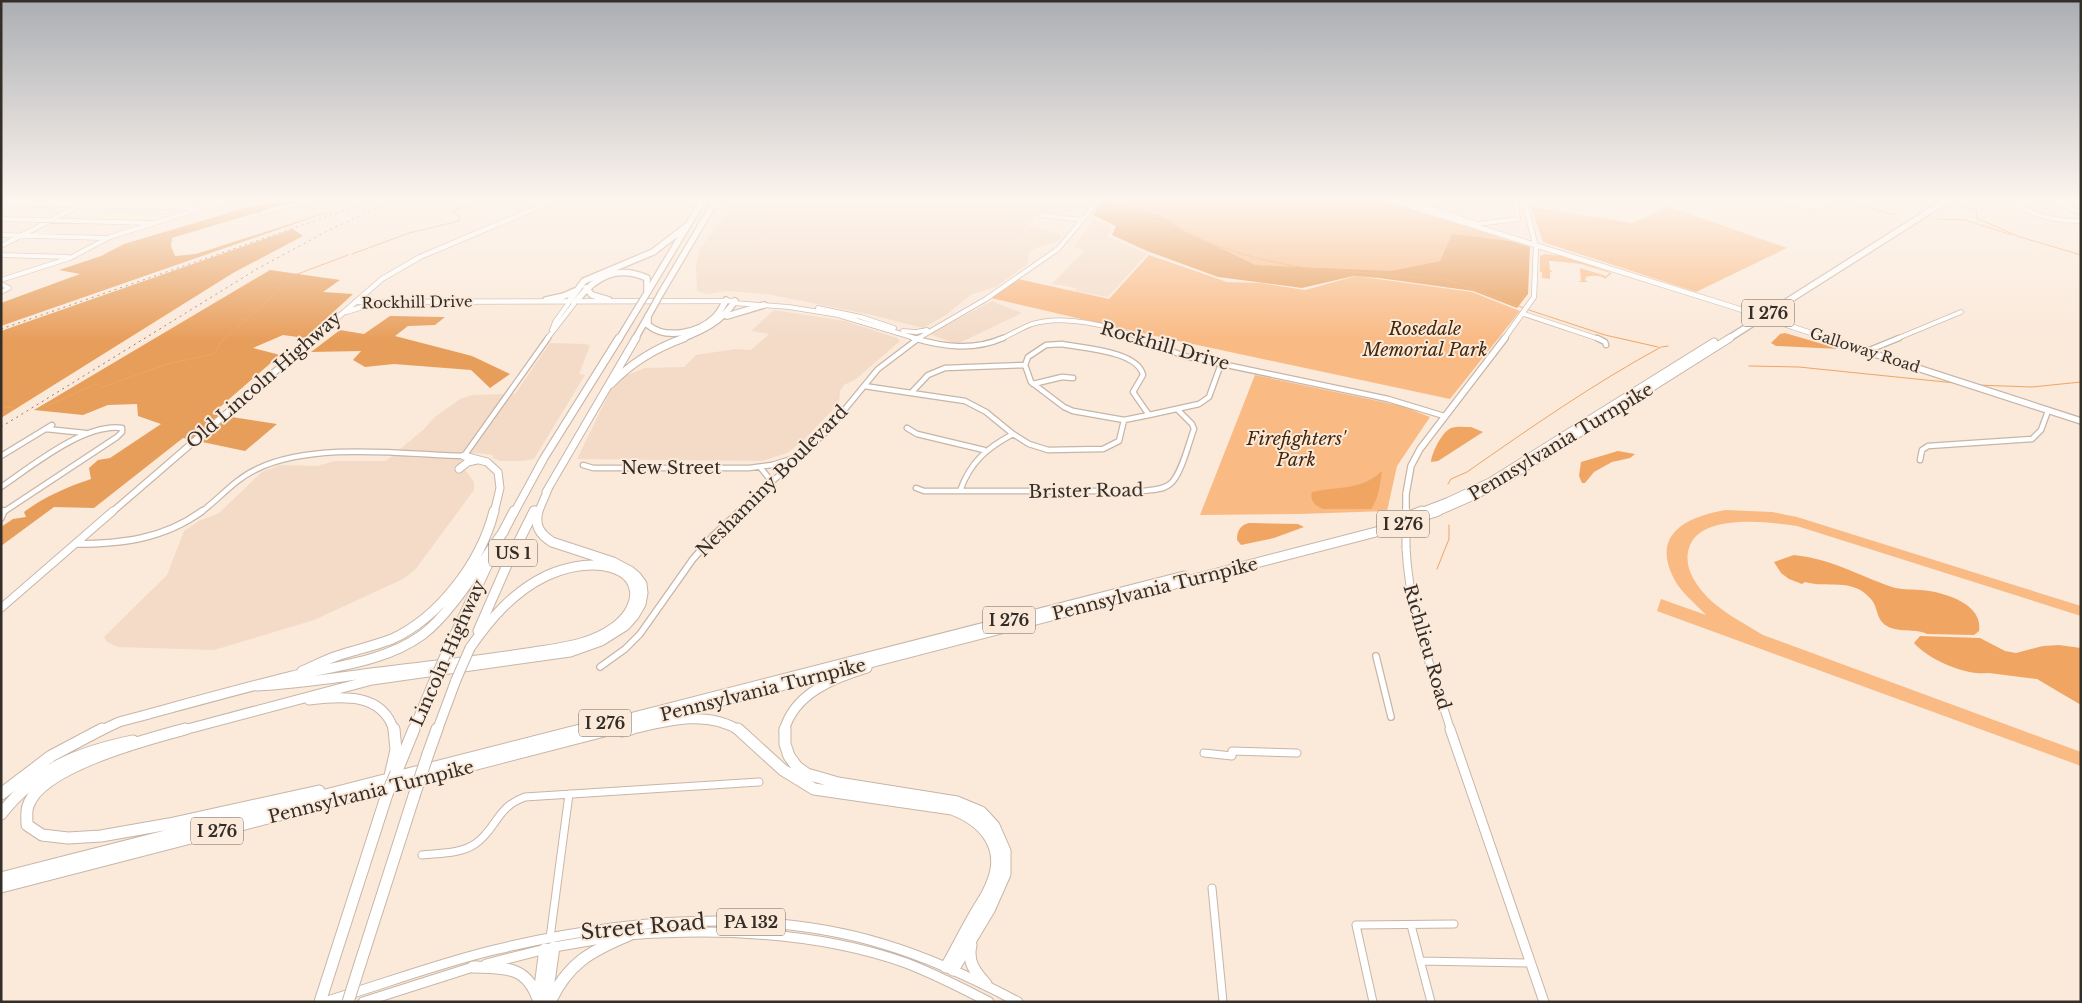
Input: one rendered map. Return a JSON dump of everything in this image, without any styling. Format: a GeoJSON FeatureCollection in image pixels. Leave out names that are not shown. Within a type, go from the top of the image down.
{"type":"FeatureCollection","features":[{"type":"Feature","properties":{"kind":"highway"},"geometry":{"type":"LineString","coordinates":[[546,300],[564,296],[576,290],[590,277],[653,252],[660,247]]}},
{"type":"Feature","properties":{"kind":"highway","name":"Lincoln Highway"},"geometry":{"type":"LineString","coordinates":[[397,775],[448,649],[504,531],[544,458],[674,247]]}},
{"type":"Feature","properties":{"kind":"highway","name":"Lincoln Highway"},"geometry":{"type":"LineString","coordinates":[[348,1002],[428,754],[456,680],[509,560],[603,392],[688,247]]}},
{"type":"Feature","properties":{"kind":"highway","name":"Pennsylvania Turnpike"},"geometry":{"type":"LineString","coordinates":[[1,878],[397,775],[1384,525],[1430,509],[1490,482],[1865,247]]}},
{"type":"Feature","properties":{"kind":"highway","name":"Pennsylvania Turnpike"},"geometry":{"type":"LineString","coordinates":[[1,887],[1376,532],[1418,519],[1459,503],[1508,478],[1874,247]]}},
{"type":"Feature","properties":{"kind":"highway"},"geometry":{"type":"LineString","coordinates":[[573,302],[586,288],[600,278],[619,273],[630,272],[647,278],[647,293]]}},
{"type":"Feature","properties":{"kind":"highway"},"geometry":{"type":"LineString","coordinates":[[586,288],[592,295],[609,300]]}},
{"type":"Feature","properties":{"kind":"highway"},"geometry":{"type":"LineString","coordinates":[[573,302],[576,290]]}},
{"type":"Feature","properties":{"kind":"highway"},"geometry":{"type":"LineString","coordinates":[[650,313],[648,325],[651,329],[658,332],[675,333],[702,326],[713,319],[730,302]]}},
{"type":"Feature","properties":{"kind":"highway"},"geometry":{"type":"LineString","coordinates":[[725,316],[730,302]]}},
{"type":"Feature","properties":{"kind":"highway"},"geometry":{"type":"LineString","coordinates":[[603,392],[620,374],[644,356],[669,343],[713,326],[725,316],[764,305]]}},
{"type":"Feature","properties":{"kind":"highway"},"geometry":{"type":"LineString","coordinates":[[289,677],[337,656],[393,639],[413,627],[434,608],[474,558],[494,515],[499,494],[499,475],[493,466],[464,456]]}},
{"type":"Feature","properties":{"kind":"highway"},"geometry":{"type":"LineString","coordinates":[[459,469],[468,462],[480,460]]}},
{"type":"Feature","properties":{"kind":"highway"},"geometry":{"type":"LineString","coordinates":[[397,775],[109,834],[79,838],[55,838],[38,835],[28,829],[25,821],[28,807],[38,792],[55,778],[84,762],[155,738],[372,680],[510,662],[568,652],[594,644],[620,630],[639,610],[643,595],[641,582],[626,568],[552,542],[543,536],[537,528],[536,519],[549,487]]}},
{"type":"Feature","properties":{"kind":"highway"},"geometry":{"type":"LineString","coordinates":[[1,794],[20,778],[61,750],[110,726],[289,677],[368,660],[393,651],[422,634],[449,608],[504,531]]}},
{"type":"Feature","properties":{"kind":"highway"},"geometry":{"type":"LineString","coordinates":[[257,686],[291,685],[348,676],[512,656],[576,645],[600,636],[621,621],[634,603],[634,585],[626,575],[608,567],[585,566],[555,572],[532,583],[509,600],[489,622],[470,648]]}},
{"type":"Feature","properties":{"kind":"highway"},"geometry":{"type":"LineString","coordinates":[[950,969],[974,934],[999,889],[1006,872],[1004,846],[992,822],[982,813],[960,802],[841,784],[813,777],[803,772],[790,758],[784,736],[786,725],[792,712],[809,693],[825,684],[860,670],[965,638]]}},
{"type":"Feature","properties":{"kind":"highway"},"geometry":{"type":"LineString","coordinates":[[278,705],[354,696],[376,704],[387,714],[394,728],[397,775],[386,799],[320,1002]]}},
{"type":"Feature","properties":{"kind":"highway"},"geometry":{"type":"LineString","coordinates":[[571,740],[687,720],[719,722],[732,726],[743,733],[787,774],[799,783],[814,789],[932,805],[966,813],[977,820],[988,832],[994,843],[997,858],[996,872],[950,969]]}},
{"type":"Feature","properties":{"kind":"highway"},"geometry":{"type":"LineString","coordinates":[[1,814],[25,787],[56,766],[99,748],[155,738]]}},
{"type":"Feature","properties":{"kind":"highway"},"geometry":{"type":"LineString","coordinates":[[1,800],[20,778]]}},
{"type":"Feature","properties":{"kind":"highway"},"geometry":{"type":"LineString","coordinates":[[974,934],[968,957],[974,971],[986,984]]}},
{"type":"Feature","properties":{"kind":"highway"},"geometry":{"type":"LineString","coordinates":[[544,1001],[579,960],[594,950],[630,935]]}},
{"type":"Feature","properties":{"kind":"highway"},"geometry":{"type":"LineString","coordinates":[[544,1001],[550,945]]}},
{"type":"Feature","properties":{"kind":"highway"},"geometry":{"type":"LineString","coordinates":[[473,967],[518,971],[530,980],[544,1001]]}},
{"type":"Feature","properties":{"kind":"main road","name":"Old Lincoln Highway"},"geometry":{"type":"LineString","coordinates":[[1,608],[370,288],[390,273],[444,247]]}},
{"type":"Feature","properties":{"kind":"main road","name":"Galloway Road"},"geometry":{"type":"LineString","coordinates":[[1536,247],[1730,306],[2081,421]]}},
{"type":"Feature","properties":{"kind":"main road","name":"Richlieu Road"},"geometry":{"type":"LineString","coordinates":[[1536,247],[1534,297],[1524,314],[1444,416],[1415,457],[1408,478],[1406,494],[1406,548],[1407,582],[1418,624],[1461,763],[1544,1002]]}},
{"type":"Feature","properties":{"kind":"main road"},"geometry":{"type":"LineString","coordinates":[[1536,257],[1549,253],[1566,256]]}},
{"type":"Feature","properties":{"kind":"main road"},"geometry":{"type":"LineString","coordinates":[[370,288],[371,297],[384,301]]}},
{"type":"Feature","properties":{"kind":"main road","name":"Rockhill Drive"},"geometry":{"type":"LineString","coordinates":[[354,302],[546,300],[573,302],[609,300],[730,302]]}},
{"type":"Feature","properties":{"kind":"main road","name":"Rockhill Drive"},"geometry":{"type":"LineString","coordinates":[[354,302],[730,302]]}},
{"type":"Feature","properties":{"kind":"main road"},"geometry":{"type":"LineString","coordinates":[[338,316],[354,309],[378,303]]}},
{"type":"Feature","properties":{"kind":"main road","name":"Street Road"},"geometry":{"type":"LineString","coordinates":[[363,1002],[604,928],[666,922],[720,921],[764,923],[817,929],[861,938],[886,945],[950,969],[986,984],[1018,1002]]}},
{"type":"Feature","properties":{"kind":"main road","name":"Street Road"},"geometry":{"type":"LineString","coordinates":[[324,1002],[444,963],[494,950],[667,932],[795,937],[860,949],[896,960],[945,980],[989,1002]]}},
{"type":"Feature","properties":{"kind":"main road"},"geometry":{"type":"LineString","coordinates":[[945,980],[950,969]]}},
{"type":"Feature","properties":{"kind":"street"},"geometry":{"type":"LineString","coordinates":[[1,280],[70,258],[90,247]]}},
{"type":"Feature","properties":{"kind":"street","name":"Neshaminy Boulevard"},"geometry":{"type":"LineString","coordinates":[[600,667],[633,642],[710,540],[832,426],[878,368],[932,328],[986,299],[1059,247]]}},
{"type":"Feature","properties":{"kind":"street"},"geometry":{"type":"LineString","coordinates":[[1,255],[70,258]]}},
{"type":"Feature","properties":{"kind":"street"},"geometry":{"type":"LineString","coordinates":[[1,284],[7,286],[8,289],[1,292]]}},
{"type":"Feature","properties":{"kind":"street"},"geometry":{"type":"LineString","coordinates":[[75,544],[114,545],[132,542],[176,528],[194,519],[232,484],[249,472],[290,456],[324,452],[464,456],[551,333],[555,322],[573,302]]}},
{"type":"Feature","properties":{"kind":"street","name":"Rockhill Drive"},"geometry":{"type":"LineString","coordinates":[[730,302],[838,315],[948,347],[971,347],[994,342],[1033,324],[1068,321],[1124,331],[1184,356],[1388,399],[1444,416]]}},
{"type":"Feature","properties":{"kind":"street","name":"Rockhill Drive"},"geometry":{"type":"LineString","coordinates":[[730,302],[779,303],[830,310],[861,317],[918,338]]}},
{"type":"Feature","properties":{"kind":"street"},"geometry":{"type":"LineString","coordinates":[[1867,351],[1961,312]]}},
{"type":"Feature","properties":{"kind":"street"},"geometry":{"type":"LineString","coordinates":[[1524,314],[1598,338],[1605,342],[1606,345]]}},
{"type":"Feature","properties":{"kind":"street"},"geometry":{"type":"LineString","coordinates":[[903,331],[920,332],[932,328]]}},
{"type":"Feature","properties":{"kind":"street"},"geometry":{"type":"LineString","coordinates":[[1150,416],[1133,392],[1143,375],[1142,370],[1125,356],[1073,345],[1054,344],[1046,345],[1028,357],[1025,365],[1033,384],[1057,402],[1073,411],[1124,420],[1150,416],[1199,404],[1209,397],[1221,364]]}},
{"type":"Feature","properties":{"kind":"street"},"geometry":{"type":"LineString","coordinates":[[912,392],[923,379],[939,369],[958,366],[987,368],[1025,365]]}},
{"type":"Feature","properties":{"kind":"street"},"geometry":{"type":"LineString","coordinates":[[1033,384],[1062,377],[1073,378]]}},
{"type":"Feature","properties":{"kind":"street"},"geometry":{"type":"LineString","coordinates":[[864,386],[965,401],[986,412],[1013,434],[1029,444],[1048,450],[1103,449],[1119,441],[1124,420]]}},
{"type":"Feature","properties":{"kind":"street","name":"Brister Road"},"geometry":{"type":"LineString","coordinates":[[916,488],[924,491],[1143,491],[1166,487],[1173,483],[1176,477],[1194,429],[1192,424],[1178,410]]}},
{"type":"Feature","properties":{"kind":"street"},"geometry":{"type":"LineString","coordinates":[[1920,460],[1922,450],[1928,446],[2035,438],[2045,423],[2048,411]]}},
{"type":"Feature","properties":{"kind":"street"},"geometry":{"type":"LineString","coordinates":[[1,456],[52,425]]}},
{"type":"Feature","properties":{"kind":"street"},"geometry":{"type":"LineString","coordinates":[[1,487],[86,433],[110,426],[121,427],[123,430],[117,437],[2,512],[1,518]]}},
{"type":"Feature","properties":{"kind":"street"},"geometry":{"type":"LineString","coordinates":[[907,428],[917,434],[984,450]]}},
{"type":"Feature","properties":{"kind":"street"},"geometry":{"type":"LineString","coordinates":[[46,429],[86,433]]}},
{"type":"Feature","properties":{"kind":"street"},"geometry":{"type":"LineString","coordinates":[[960,491],[965,476],[984,450],[1013,434]]}},
{"type":"Feature","properties":{"kind":"street","name":"New Street"},"geometry":{"type":"LineString","coordinates":[[583,465],[593,468],[760,467],[800,456]]}},
{"type":"Feature","properties":{"kind":"street"},"geometry":{"type":"LineString","coordinates":[[760,467],[772,482]]}},
{"type":"Feature","properties":{"kind":"street"},"geometry":{"type":"LineString","coordinates":[[1376,656],[1391,717]]}},
{"type":"Feature","properties":{"kind":"street"},"geometry":{"type":"LineString","coordinates":[[1204,753],[1232,756],[1232,751],[1297,753]]}},
{"type":"Feature","properties":{"kind":"street"},"geometry":{"type":"LineString","coordinates":[[422,855],[460,850],[474,845],[481,839],[505,807],[525,797],[758,782]]}},
{"type":"Feature","properties":{"kind":"street"},"geometry":{"type":"LineString","coordinates":[[550,945],[569,794]]}},
{"type":"Feature","properties":{"kind":"street"},"geometry":{"type":"LineString","coordinates":[[1212,888],[1223,1002]]}},
{"type":"Feature","properties":{"kind":"street"},"geometry":{"type":"LineString","coordinates":[[1411,924],[1431,1002]]}},
{"type":"Feature","properties":{"kind":"street"},"geometry":{"type":"LineString","coordinates":[[1373,1002],[1356,925],[1454,924]]}},
{"type":"Feature","properties":{"kind":"street"},"geometry":{"type":"LineString","coordinates":[[1420,962],[1531,963]]}},
{"type":"Feature","properties":{"kind":"shaded area"},"geometry":{"type":"Polygon","coordinates":[[[119,247],[171,247],[175,256],[196,254],[218,247],[229,247],[1,326],[1,303],[80,274],[59,270],[101,256],[119,247]]]}},
{"type":"Feature","properties":{"kind":"shaded area"},"geometry":{"type":"Polygon","coordinates":[[[242,247],[283,247],[233,273],[1,418],[1,331],[242,247]]]}},
{"type":"Feature","properties":{"kind":"shaded area"},"geometry":{"type":"Polygon","coordinates":[[[702,247],[1039,247],[1029,253],[1028,264],[996,287],[972,294],[946,315],[923,328],[872,315],[767,294],[727,291],[706,294],[697,291],[696,265],[702,247]]]}},
{"type":"Feature","properties":{"kind":"shaded area"},"geometry":{"type":"Polygon","coordinates":[[[1074,247],[1131,247],[1147,254],[1108,297],[1075,291],[1077,288],[1052,284],[1085,250],[1074,247]]]}},
{"type":"Feature","properties":{"kind":"shaded area"},"geometry":{"type":"Polygon","coordinates":[[[1138,247],[1218,247],[1256,265],[1390,271],[1440,261],[1446,247],[1529,247],[1528,294],[1517,308],[1473,291],[1379,278],[1354,276],[1302,288],[1218,277],[1138,247]]]}},
{"type":"Feature","properties":{"kind":"shaded area"},"geometry":{"type":"Polygon","coordinates":[[[270,270],[340,280],[323,292],[353,294],[305,338],[283,335],[253,348],[280,355],[212,414],[277,424],[245,451],[183,438],[94,508],[54,507],[1,546],[1,527],[13,519],[26,517],[24,512],[48,497],[91,479],[89,468],[98,460],[110,458],[161,424],[138,416],[137,404],[108,405],[83,415],[34,410],[270,270]]]}},
{"type":"Feature","properties":{"kind":"shaded area"},"geometry":{"type":"Polygon","coordinates":[[[992,301],[1022,313],[957,344],[929,334],[992,301]]]}},
{"type":"Feature","properties":{"kind":"shaded area"},"geometry":{"type":"Polygon","coordinates":[[[774,310],[845,321],[897,338],[900,341],[856,379],[844,385],[840,391],[839,403],[802,442],[787,453],[762,461],[577,459],[614,383],[620,378],[645,368],[684,367],[696,355],[736,349],[751,350],[769,334],[751,331],[774,310]]]}},
{"type":"Feature","properties":{"kind":"shaded area"},"geometry":{"type":"Polygon","coordinates":[[[390,316],[445,317],[435,325],[408,326],[395,336],[472,356],[510,374],[490,388],[471,370],[394,364],[365,367],[353,360],[361,351],[311,352],[340,330],[364,334],[390,316]]]}},
{"type":"Feature","properties":{"kind":"shaded area"},"geometry":{"type":"Polygon","coordinates":[[[1785,333],[1840,349],[1776,346],[1771,343],[1780,334],[1785,333]]]}},
{"type":"Feature","properties":{"kind":"shaded area"},"geometry":{"type":"Polygon","coordinates":[[[550,343],[586,344],[590,346],[579,374],[585,375],[534,459],[500,461],[493,458],[493,455],[475,453],[464,468],[474,482],[474,490],[415,570],[403,579],[314,620],[214,650],[118,647],[107,642],[104,637],[167,575],[184,531],[199,521],[219,513],[262,472],[280,465],[317,466],[335,461],[386,461],[423,430],[435,417],[460,399],[472,395],[515,394],[550,343]]]}},
{"type":"Feature","properties":{"kind":"shaded area"},"geometry":{"type":"Polygon","coordinates":[[[1456,427],[1471,427],[1483,432],[1438,461],[1431,462],[1438,443],[1448,430],[1456,427]]]}},
{"type":"Feature","properties":{"kind":"shaded area"},"geometry":{"type":"Polygon","coordinates":[[[1618,451],[1635,454],[1630,458],[1612,462],[1594,472],[1585,483],[1582,483],[1579,476],[1581,462],[1618,451]]]}},
{"type":"Feature","properties":{"kind":"shaded area"},"geometry":{"type":"Polygon","coordinates":[[[1382,471],[1380,486],[1371,509],[1325,509],[1312,501],[1312,492],[1357,485],[1366,482],[1382,471]]]}},
{"type":"Feature","properties":{"kind":"shaded area"},"geometry":{"type":"Polygon","coordinates":[[[1249,523],[1298,524],[1304,527],[1274,538],[1241,545],[1237,540],[1238,531],[1243,525],[1249,523]]]}},
{"type":"Feature","properties":{"kind":"shaded area"},"geometry":{"type":"Polygon","coordinates":[[[1794,555],[1820,560],[1895,588],[1928,591],[1959,600],[1975,613],[1979,621],[1979,631],[1974,635],[1927,634],[1891,628],[1881,620],[1873,601],[1855,588],[1805,582],[1802,584],[1789,579],[1781,573],[1774,562],[1794,555]]]}},
{"type":"Feature","properties":{"kind":"shaded area"},"geometry":{"type":"Polygon","coordinates":[[[1920,636],[1980,638],[2005,651],[2016,653],[2043,646],[2059,645],[2081,648],[2081,705],[2037,679],[1970,672],[1949,666],[1938,661],[1914,643],[1920,636]]]}},
{"type":"Feature","properties":{"kind":"green space"},"geometry":{"type":"Polygon","coordinates":[[[1218,247],[1447,247],[1440,261],[1390,271],[1338,272],[1256,265],[1218,247]]]}},
{"type":"Feature","properties":{"kind":"green space"},"geometry":{"type":"Polygon","coordinates":[[[1558,247],[1787,248],[1696,292],[1558,247]]]}},
{"type":"Feature","properties":{"kind":"green space"},"geometry":{"type":"Polygon","coordinates":[[[1544,254],[1563,256],[1612,273],[1605,279],[1599,276],[1591,276],[1586,277],[1585,280],[1588,282],[1578,282],[1581,281],[1580,268],[1606,276],[1610,273],[1581,264],[1549,261],[1550,270],[1553,272],[1550,272],[1550,279],[1542,278],[1540,256],[1544,254]]]}},
{"type":"Feature","properties":{"kind":"green space","name":"Rosedale Memorial Park"},"geometry":{"type":"Polygon","coordinates":[[[1149,255],[1227,282],[1261,283],[1305,290],[1356,276],[1472,292],[1520,311],[1450,399],[1137,332],[991,298],[1018,279],[1109,299],[1149,255]]]}},
{"type":"Feature","properties":{"kind":"green space","name":"Firefighters' Park"},"geometry":{"type":"Polygon","coordinates":[[[1255,375],[1402,406],[1430,417],[1397,466],[1387,511],[1200,515],[1255,375]]]}},
{"type":"Feature","properties":{"kind":"green space"},"geometry":{"type":"Polygon","coordinates":[[[1725,510],[1772,512],[1797,517],[2081,606],[2081,616],[1797,526],[1785,524],[1737,522],[1721,524],[1707,529],[1696,537],[1689,548],[1688,554],[1688,565],[1692,576],[1707,597],[1730,615],[1763,635],[2081,752],[2081,766],[1657,611],[1661,599],[1706,615],[1677,584],[1669,568],[1667,554],[1669,542],[1674,532],[1695,518],[1725,510]]]}},
{"type":"Feature","properties":{"kind":"waterway"},"geometry":{"type":"LineString","coordinates":[[352,254],[372,247]]}},
{"type":"Feature","properties":{"kind":"waterway"},"geometry":{"type":"LineString","coordinates":[[1221,247],[1277,263],[1325,270]]}},
{"type":"Feature","properties":{"kind":"waterway"},"geometry":{"type":"LineString","coordinates":[[2053,247],[2081,255]]}},
{"type":"Feature","properties":{"kind":"waterway"},"geometry":{"type":"LineString","coordinates":[[47,406],[96,384],[103,387],[167,364],[214,354],[221,342],[270,298],[287,278],[348,255]]}},
{"type":"Feature","properties":{"kind":"waterway"},"geometry":{"type":"LineString","coordinates":[[1333,270],[1448,280],[1524,308]]}},
{"type":"Feature","properties":{"kind":"waterway"},"geometry":{"type":"LineString","coordinates":[[1529,310],[1605,335],[1658,347]]}},
{"type":"Feature","properties":{"kind":"waterway"},"geometry":{"type":"LineString","coordinates":[[1662,347],[1668,346]]}},
{"type":"Feature","properties":{"kind":"waterway"},"geometry":{"type":"LineString","coordinates":[[1448,484],[1451,479],[1467,472],[1586,391],[1661,347]]}},
{"type":"Feature","properties":{"kind":"waterway"},"geometry":{"type":"LineString","coordinates":[[1749,366],[1799,367],[1955,383]]}},
{"type":"Feature","properties":{"kind":"waterway"},"geometry":{"type":"LineString","coordinates":[[1976,385],[2032,387],[2081,382]]}},
{"type":"Feature","properties":{"kind":"waterway"},"geometry":{"type":"LineString","coordinates":[[1,406],[13,408]]}},
{"type":"Feature","properties":{"kind":"waterway"},"geometry":{"type":"LineString","coordinates":[[1437,569],[1449,539],[1449,525]]}},
{"type":"Feature","properties":{"kind":"railway"},"geometry":{"type":"LineString","coordinates":[[1,329],[239,247]]}},
{"type":"Feature","properties":{"kind":"railway"},"geometry":{"type":"LineString","coordinates":[[1,427],[257,269],[298,247]]}}]}
